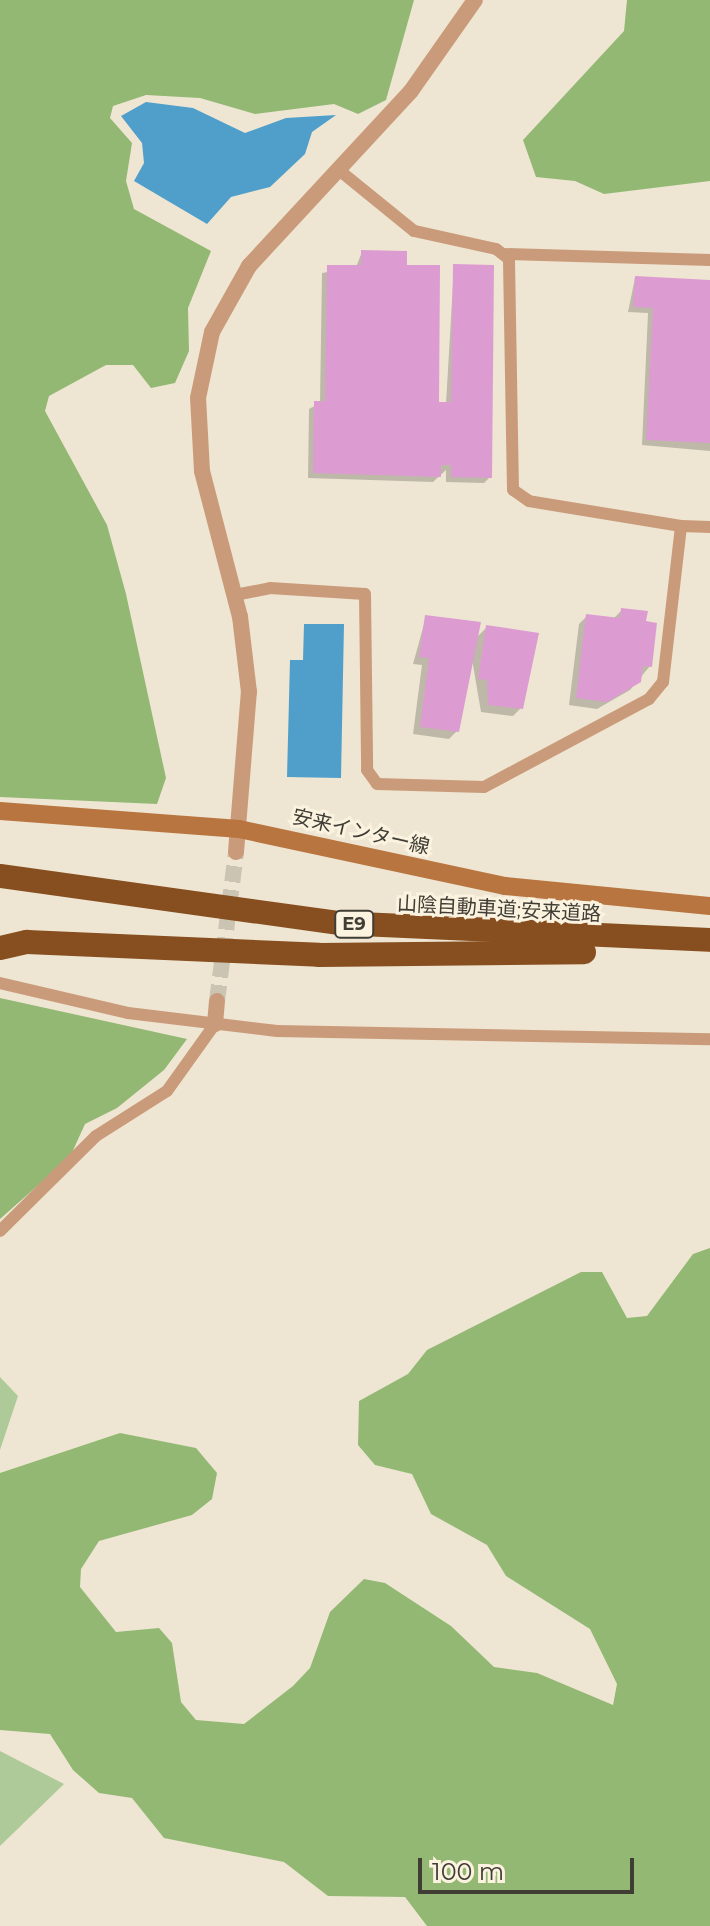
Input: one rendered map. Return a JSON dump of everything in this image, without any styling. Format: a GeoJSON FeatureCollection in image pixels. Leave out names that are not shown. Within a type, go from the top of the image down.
{"type":"FeatureCollection","features":[{"type":"Feature","properties":{"kind":"highway","name":"山陰自動車道;安来道路"},"geometry":{"type":"LineString","coordinates":[[0,876],[338,923],[710,940]]}},
{"type":"Feature","properties":{"kind":"highway"},"geometry":{"type":"LineString","coordinates":[[0,948],[27,942],[452,956],[710,949]]}},
{"type":"Feature","properties":{"kind":"main road","name":"安来インター線"},"geometry":{"type":"LineString","coordinates":[[0,811],[239,829],[505,886],[710,906]]}},
{"type":"Feature","properties":{"kind":"street"},"geometry":{"type":"LineString","coordinates":[[236,852],[249,692],[235,595],[202,471],[203,364],[218,320],[249,266],[339,170],[442,52],[475,0]]}},
{"type":"Feature","properties":{"kind":"street"},"geometry":{"type":"LineString","coordinates":[[339,170],[414,231],[504,254],[710,260]]}},
{"type":"Feature","properties":{"kind":"street"},"geometry":{"type":"LineString","coordinates":[[504,254],[513,490],[529,501],[681,526],[710,527]]}},
{"type":"Feature","properties":{"kind":"street"},"geometry":{"type":"LineString","coordinates":[[235,595],[270,588],[365,594],[371,780],[484,787],[658,692],[681,526]]}},
{"type":"Feature","properties":{"kind":"street"},"geometry":{"type":"LineString","coordinates":[[0,983],[215,1024],[277,1031],[710,1039]]}},
{"type":"Feature","properties":{"kind":"street"},"geometry":{"type":"LineString","coordinates":[[0,1231],[96,1136],[167,1091],[215,1024],[217,1001]]}},
{"type":"Feature","properties":{"kind":"green space"},"geometry":{"type":"Polygon","coordinates":[[[0,0],[414,0],[386,100],[358,114],[334,104],[255,114],[200,98],[146,95],[113,106],[110,118],[132,143],[126,181],[134,209],[211,251],[188,308],[189,351],[175,383],[151,388],[133,365],[106,365],[49,396],[45,411],[107,525],[126,594],[166,778],[157,804],[0,797],[0,0]]]}},
{"type":"Feature","properties":{"kind":"green space"},"geometry":{"type":"Polygon","coordinates":[[[627,0],[710,0],[710,181],[604,194],[575,181],[536,177],[523,140],[624,31],[627,0]]]}},
{"type":"Feature","properties":{"kind":"green space"},"geometry":{"type":"Polygon","coordinates":[[[0,998],[187,1039],[164,1070],[117,1108],[85,1124],[70,1157],[0,1219],[0,998]]]}},
{"type":"Feature","properties":{"kind":"green space"},"geometry":{"type":"Polygon","coordinates":[[[710,1248],[710,1926],[427,1926],[405,1897],[328,1896],[284,1862],[164,1838],[132,1798],[99,1793],[73,1770],[50,1734],[0,1730],[0,1473],[120,1433],[196,1448],[217,1473],[212,1499],[192,1515],[99,1541],[81,1569],[80,1587],[116,1632],[159,1628],[172,1643],[181,1702],[196,1720],[244,1724],[293,1686],[310,1668],[330,1612],[364,1579],[385,1583],[451,1626],[494,1667],[537,1673],[613,1705],[617,1684],[590,1629],[506,1576],[487,1545],[431,1514],[412,1474],[375,1465],[358,1445],[359,1401],[408,1374],[427,1350],[581,1272],[602,1272],[627,1318],[647,1316],[693,1254],[710,1248]]]}},
{"type":"Feature","properties":{"kind":"green space"},"geometry":{"type":"Polygon","coordinates":[[[0,1377],[18,1396],[0,1450],[0,1377]]]}},
{"type":"Feature","properties":{"kind":"green space"},"geometry":{"type":"Polygon","coordinates":[[[0,1751],[64,1784],[0,1846],[0,1751]]]}},
{"type":"Feature","properties":{"kind":"water"},"geometry":{"type":"Polygon","coordinates":[[[146,102],[193,108],[245,133],[286,118],[336,115],[312,132],[305,154],[270,187],[231,197],[207,224],[134,181],[144,163],[142,143],[121,116],[146,102]]]}},
{"type":"Feature","properties":{"kind":"water"},"geometry":{"type":"Polygon","coordinates":[[[304,624],[344,624],[341,778],[287,777],[290,660],[303,660],[304,624]]]}},
{"type":"Feature","properties":{"kind":"building"},"geometry":{"type":"Polygon","coordinates":[[[361,250],[407,251],[407,265],[440,265],[439,402],[451,402],[453,264],[494,265],[492,478],[451,477],[451,465],[441,465],[441,477],[313,473],[314,401],[325,401],[327,265],[361,265],[361,250]]]}},
{"type":"Feature","properties":{"kind":"building"},"geometry":{"type":"Polygon","coordinates":[[[635,276],[710,280],[710,443],[646,440],[653,308],[633,307],[635,276]]]}},
{"type":"Feature","properties":{"kind":"building"},"geometry":{"type":"Polygon","coordinates":[[[621,608],[648,611],[646,621],[657,623],[652,667],[643,666],[641,682],[607,702],[576,698],[586,614],[620,618],[621,608]]]}},
{"type":"Feature","properties":{"kind":"building"},"geometry":{"type":"Polygon","coordinates":[[[425,615],[481,622],[459,732],[420,727],[429,658],[419,657],[425,615]]]}},
{"type":"Feature","properties":{"kind":"building"},"geometry":{"type":"Polygon","coordinates":[[[486,625],[539,633],[523,709],[488,705],[487,680],[478,679],[486,625]]]}},
{"type":"Feature","properties":{"kind":"tunnel"},"geometry":{"type":"LineString","coordinates":[[217,1001],[236,852]]}}]}
